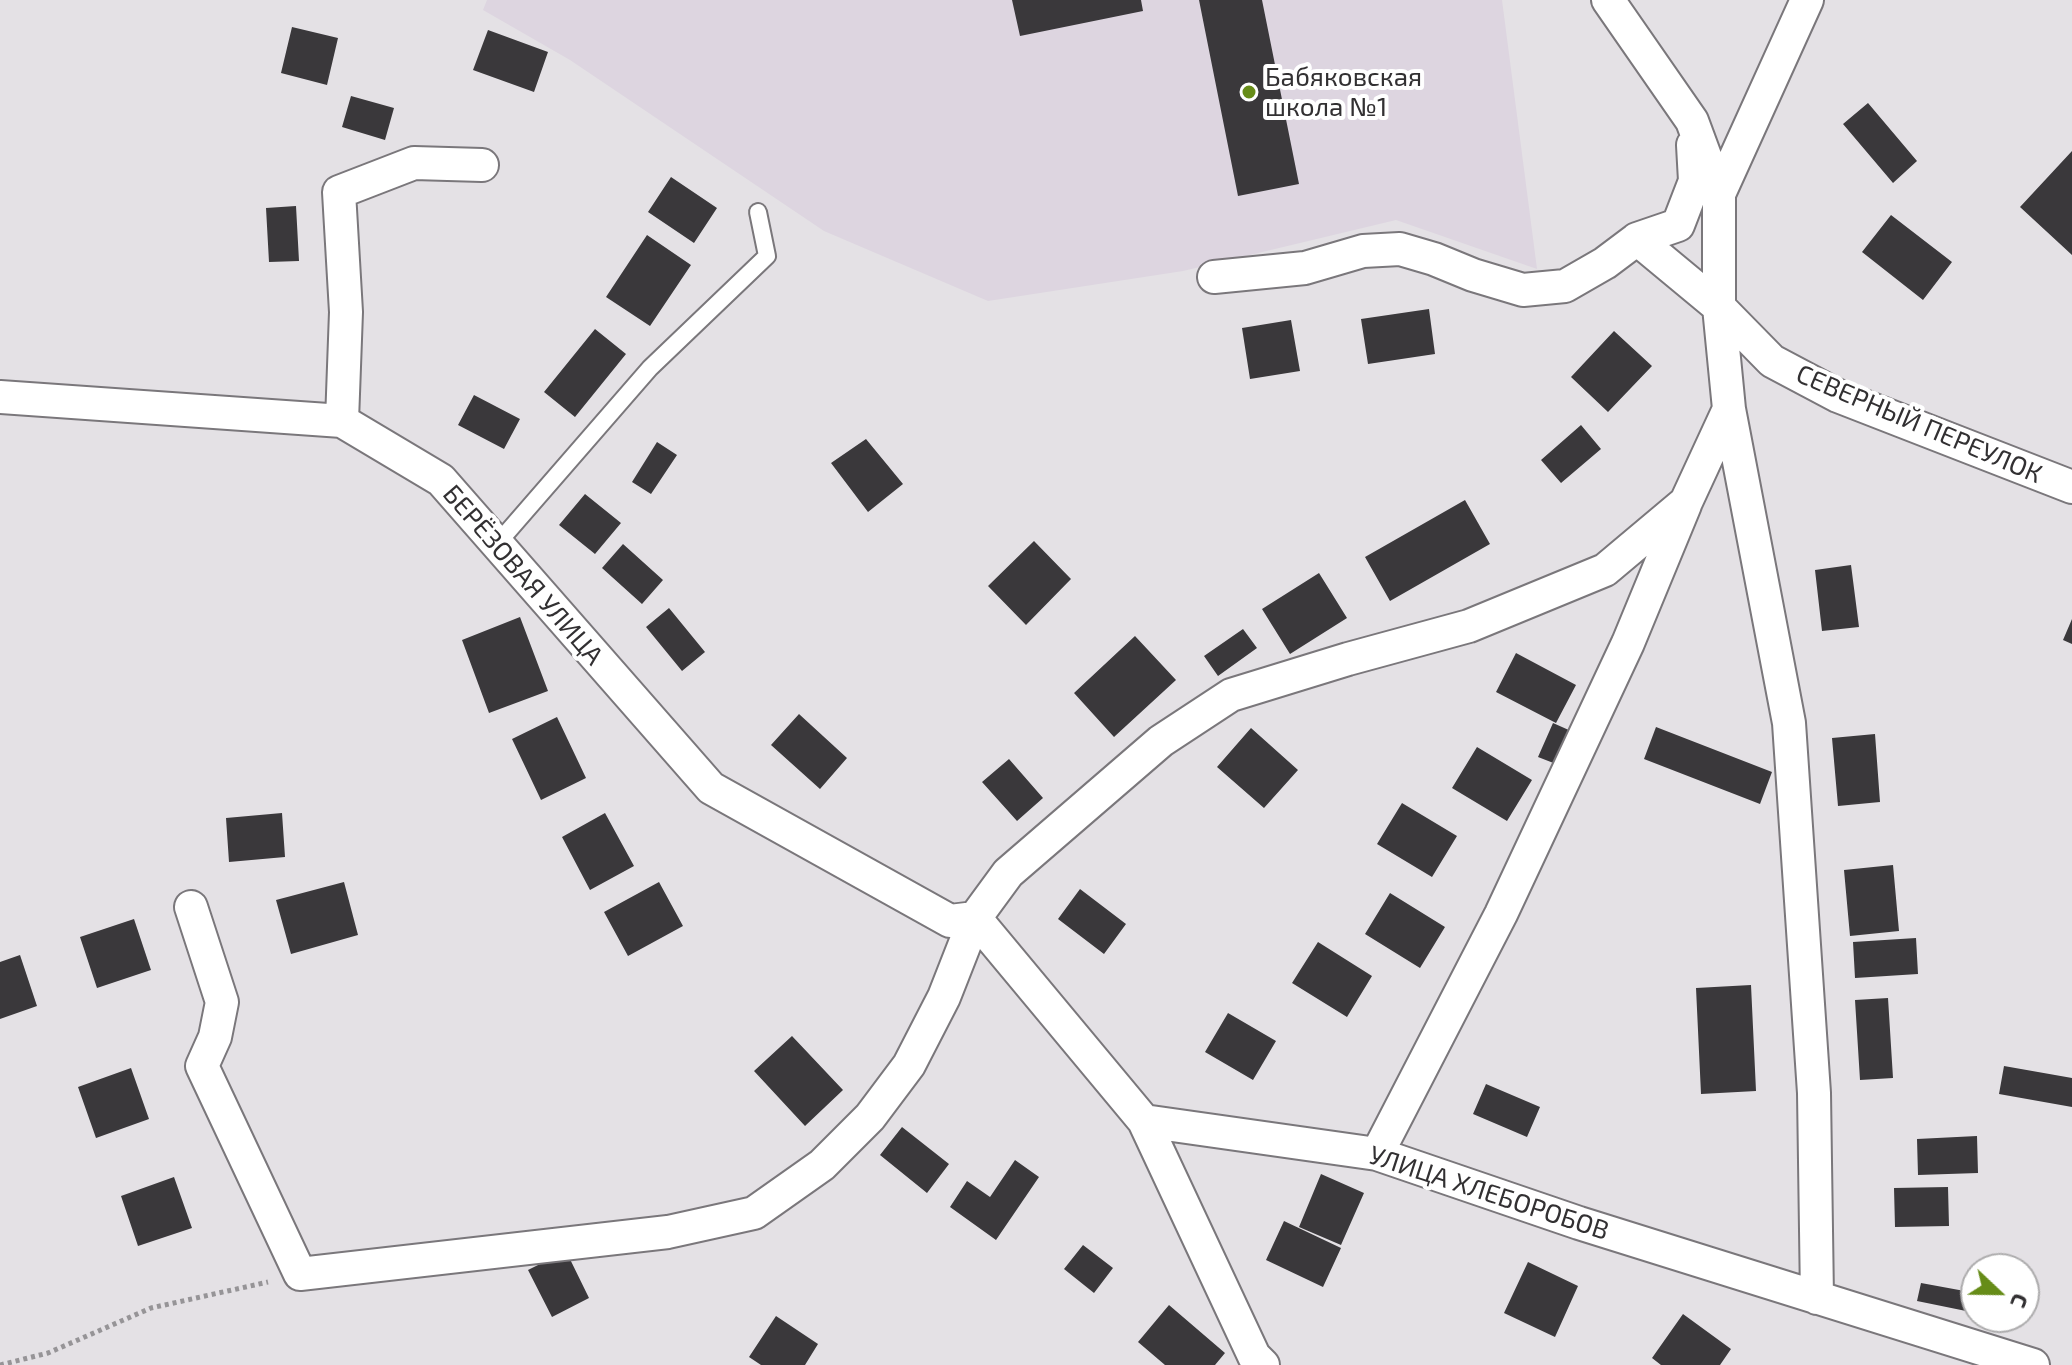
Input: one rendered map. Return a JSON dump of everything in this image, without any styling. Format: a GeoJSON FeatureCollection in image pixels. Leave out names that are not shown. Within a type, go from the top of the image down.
{"type":"FeatureCollection","features":[{"type":"Feature","properties":{"kind":"street"},"geometry":{"type":"LineString","coordinates":[[1608,0],[1692,121],[1719,194],[1719,307],[1729,409],[1789,723],[1814,1093],[1817,1298]]}},
{"type":"Feature","properties":{"kind":"street"},"geometry":{"type":"LineString","coordinates":[[1719,194],[1807,0]]}},
{"type":"Feature","properties":{"kind":"street"},"geometry":{"type":"LineString","coordinates":[[1214,277],[1305,268],[1363,251],[1400,249],[1523,290],[1565,286],[1605,263],[1637,239],[1678,225],[1695,181],[1692,121]]}},
{"type":"Feature","properties":{"kind":"street"},"geometry":{"type":"LineString","coordinates":[[342,421],[346,312],[339,192],[414,163],[482,165]]}},
{"type":"Feature","properties":{"kind":"street","name":"СЕВЕРНЫЙ ПЕРЕУЛОК"},"geometry":{"type":"LineString","coordinates":[[1637,239],[1719,307],[1772,361],[1838,396],[2072,487]]}},
{"type":"Feature","properties":{"kind":"street","name":"БЕРЁЗОВАЯ УЛИЦА"},"geometry":{"type":"LineString","coordinates":[[0,397],[342,421],[441,480],[711,788],[950,921],[975,918]]}},
{"type":"Feature","properties":{"kind":"street"},"geometry":{"type":"LineString","coordinates":[[1377,1154],[1514,885],[1628,643],[1686,502],[1729,409]]}},
{"type":"Feature","properties":{"kind":"street"},"geometry":{"type":"LineString","coordinates":[[191,907],[222,1002],[215,1037],[202,1066],[300,1274],[668,1232],[754,1213],[822,1165],[870,1117],[909,1065],[944,997],[975,918],[1008,873],[1161,741],[1231,695],[1469,626],[1605,570],[1686,502]]}},
{"type":"Feature","properties":{"kind":"street"},"geometry":{"type":"LineString","coordinates":[[975,918],[1144,1121],[1254,1356],[1263,1365]]}},
{"type":"Feature","properties":{"kind":"street","name":"УЛИЦА ХЛЕБОРОБОВ"},"geometry":{"type":"LineString","coordinates":[[1144,1121],[1377,1154],[1579,1223],[2033,1365]]}},
{"type":"Feature","properties":{"kind":"lane"},"geometry":{"type":"LineString","coordinates":[[497,544],[650,368],[767,256],[758,212]]}},
{"type":"Feature","properties":{"kind":"path"},"geometry":{"type":"LineString","coordinates":[[0,1365],[48,1353],[151,1308],[300,1274]]}},
{"type":"Feature","properties":{"kind":"shaded area"},"geometry":{"type":"Polygon","coordinates":[[[487,0],[1502,0],[1537,269],[1396,220],[1183,271],[988,301],[824,231],[570,60],[483,10],[487,0]]]}},
{"type":"Feature","properties":{"kind":"building"},"geometry":{"type":"Polygon","coordinates":[[[1012,0],[1141,0],[1143,11],[1020,36],[1012,0]]]}},
{"type":"Feature","properties":{"kind":"building","name":"Бабяковская школа №1"},"geometry":{"type":"Polygon","coordinates":[[[1199,0],[1262,0],[1299,184],[1238,196],[1199,0]]]}},
{"type":"Feature","properties":{"kind":"building"},"geometry":{"type":"Polygon","coordinates":[[[292,27],[338,38],[327,85],[281,73],[292,27]]]}},
{"type":"Feature","properties":{"kind":"building"},"geometry":{"type":"Polygon","coordinates":[[[488,30],[548,52],[534,92],[473,70],[488,30]]]}},
{"type":"Feature","properties":{"kind":"building"},"geometry":{"type":"Polygon","coordinates":[[[351,96],[394,108],[385,140],[342,127],[351,96]]]}},
{"type":"Feature","properties":{"kind":"building"},"geometry":{"type":"Polygon","coordinates":[[[1868,103],[1917,161],[1893,183],[1843,124],[1868,103]]]}},
{"type":"Feature","properties":{"kind":"building"},"geometry":{"type":"Polygon","coordinates":[[[2072,151],[2072,255],[2020,207],[2072,151]]]}},
{"type":"Feature","properties":{"kind":"building"},"geometry":{"type":"Polygon","coordinates":[[[671,177],[717,208],[694,243],[648,212],[671,177]]]}},
{"type":"Feature","properties":{"kind":"building"},"geometry":{"type":"Polygon","coordinates":[[[296,206],[299,261],[269,262],[266,208],[296,206]]]}},
{"type":"Feature","properties":{"kind":"building"},"geometry":{"type":"Polygon","coordinates":[[[1891,215],[1952,262],[1923,300],[1862,252],[1891,215]]]}},
{"type":"Feature","properties":{"kind":"building"},"geometry":{"type":"Polygon","coordinates":[[[647,235],[691,265],[650,326],[606,297],[647,235]]]}},
{"type":"Feature","properties":{"kind":"building"},"geometry":{"type":"Polygon","coordinates":[[[1429,309],[1435,354],[1368,364],[1361,319],[1429,309]]]}},
{"type":"Feature","properties":{"kind":"building"},"geometry":{"type":"Polygon","coordinates":[[[1291,320],[1300,371],[1250,379],[1242,328],[1291,320]]]}},
{"type":"Feature","properties":{"kind":"building"},"geometry":{"type":"Polygon","coordinates":[[[595,329],[626,354],[575,417],[544,392],[595,329]]]}},
{"type":"Feature","properties":{"kind":"building"},"geometry":{"type":"Polygon","coordinates":[[[1614,331],[1652,366],[1608,412],[1571,377],[1614,331]]]}},
{"type":"Feature","properties":{"kind":"building"},"geometry":{"type":"Polygon","coordinates":[[[474,395],[520,419],[504,449],[458,425],[474,395]]]}},
{"type":"Feature","properties":{"kind":"building"},"geometry":{"type":"Polygon","coordinates":[[[1581,425],[1601,449],[1561,483],[1541,460],[1581,425]]]}},
{"type":"Feature","properties":{"kind":"building"},"geometry":{"type":"Polygon","coordinates":[[[866,439],[903,484],[868,512],[831,463],[866,439]]]}},
{"type":"Feature","properties":{"kind":"building"},"geometry":{"type":"Polygon","coordinates":[[[657,442],[677,455],[651,494],[632,482],[657,442]]]}},
{"type":"Feature","properties":{"kind":"building"},"geometry":{"type":"Polygon","coordinates":[[[585,494],[621,523],[595,554],[559,525],[585,494]]]}},
{"type":"Feature","properties":{"kind":"building"},"geometry":{"type":"Polygon","coordinates":[[[1465,500],[1490,544],[1390,601],[1365,557],[1465,500]]]}},
{"type":"Feature","properties":{"kind":"building"},"geometry":{"type":"Polygon","coordinates":[[[1034,541],[1071,579],[1026,625],[988,586],[1034,541]]]}},
{"type":"Feature","properties":{"kind":"building"},"geometry":{"type":"Polygon","coordinates":[[[623,544],[663,580],[642,604],[602,568],[623,544]]]}},
{"type":"Feature","properties":{"kind":"building"},"geometry":{"type":"Polygon","coordinates":[[[1851,565],[1859,627],[1822,631],[1815,570],[1851,565]]]}},
{"type":"Feature","properties":{"kind":"building"},"geometry":{"type":"Polygon","coordinates":[[[1319,573],[1347,618],[1290,654],[1262,609],[1319,573]]]}},
{"type":"Feature","properties":{"kind":"building"},"geometry":{"type":"Polygon","coordinates":[[[669,608],[705,652],[682,671],[646,627],[669,608]]]}},
{"type":"Feature","properties":{"kind":"building"},"geometry":{"type":"Polygon","coordinates":[[[520,617],[548,691],[489,713],[462,640],[520,617]]]}},
{"type":"Feature","properties":{"kind":"building"},"geometry":{"type":"Polygon","coordinates":[[[2072,619],[2072,644],[2063,640],[2072,619]]]}},
{"type":"Feature","properties":{"kind":"building"},"geometry":{"type":"Polygon","coordinates":[[[1243,629],[1257,648],[1218,676],[1204,656],[1243,629]]]}},
{"type":"Feature","properties":{"kind":"building"},"geometry":{"type":"Polygon","coordinates":[[[1135,636],[1176,680],[1114,737],[1074,693],[1135,636]]]}},
{"type":"Feature","properties":{"kind":"building"},"geometry":{"type":"Polygon","coordinates":[[[1516,653],[1576,685],[1556,723],[1496,692],[1516,653]]]}},
{"type":"Feature","properties":{"kind":"building"},"geometry":{"type":"Polygon","coordinates":[[[799,714],[847,758],[820,789],[771,745],[799,714]]]}},
{"type":"Feature","properties":{"kind":"building"},"geometry":{"type":"Polygon","coordinates":[[[557,717],[586,778],[541,800],[512,739],[557,717]]]}},
{"type":"Feature","properties":{"kind":"building"},"geometry":{"type":"Polygon","coordinates":[[[1553,723],[1571,731],[1556,764],[1538,757],[1553,723]]]}},
{"type":"Feature","properties":{"kind":"building"},"geometry":{"type":"Polygon","coordinates":[[[1656,727],[1772,772],[1760,804],[1644,759],[1656,727]]]}},
{"type":"Feature","properties":{"kind":"building"},"geometry":{"type":"Polygon","coordinates":[[[1251,728],[1298,770],[1264,808],[1217,767],[1251,728]]]}},
{"type":"Feature","properties":{"kind":"building"},"geometry":{"type":"Polygon","coordinates":[[[1875,734],[1880,802],[1838,806],[1832,738],[1875,734]]]}},
{"type":"Feature","properties":{"kind":"building"},"geometry":{"type":"Polygon","coordinates":[[[1477,747],[1532,780],[1507,821],[1452,788],[1477,747]]]}},
{"type":"Feature","properties":{"kind":"building"},"geometry":{"type":"Polygon","coordinates":[[[1009,759],[1043,798],[1017,821],[982,782],[1009,759]]]}},
{"type":"Feature","properties":{"kind":"building"},"geometry":{"type":"Polygon","coordinates":[[[1402,803],[1457,836],[1432,877],[1377,844],[1402,803]]]}},
{"type":"Feature","properties":{"kind":"building"},"geometry":{"type":"Polygon","coordinates":[[[282,813],[285,857],[229,862],[226,818],[282,813]]]}},
{"type":"Feature","properties":{"kind":"building"},"geometry":{"type":"Polygon","coordinates":[[[605,813],[634,866],[590,890],[562,837],[605,813]]]}},
{"type":"Feature","properties":{"kind":"building"},"geometry":{"type":"Polygon","coordinates":[[[1893,865],[1899,931],[1850,936],[1844,870],[1893,865]]]}},
{"type":"Feature","properties":{"kind":"building"},"geometry":{"type":"Polygon","coordinates":[[[344,882],[358,935],[291,954],[276,900],[344,882]]]}},
{"type":"Feature","properties":{"kind":"building"},"geometry":{"type":"Polygon","coordinates":[[[659,882],[683,926],[628,956],[604,912],[659,882]]]}},
{"type":"Feature","properties":{"kind":"building"},"geometry":{"type":"Polygon","coordinates":[[[1080,889],[1126,924],[1104,954],[1058,919],[1080,889]]]}},
{"type":"Feature","properties":{"kind":"building"},"geometry":{"type":"Polygon","coordinates":[[[1390,893],[1445,927],[1420,968],[1365,934],[1390,893]]]}},
{"type":"Feature","properties":{"kind":"building"},"geometry":{"type":"Polygon","coordinates":[[[134,919],[151,970],[97,988],[80,937],[134,919]]]}},
{"type":"Feature","properties":{"kind":"building"},"geometry":{"type":"Polygon","coordinates":[[[1916,938],[1918,974],[1855,978],[1853,942],[1916,938]]]}},
{"type":"Feature","properties":{"kind":"building"},"geometry":{"type":"Polygon","coordinates":[[[1318,942],[1372,976],[1347,1017],[1292,983],[1318,942]]]}},
{"type":"Feature","properties":{"kind":"building"},"geometry":{"type":"Polygon","coordinates":[[[20,955],[37,1006],[0,1019],[0,962],[20,955]]]}},
{"type":"Feature","properties":{"kind":"building"},"geometry":{"type":"Polygon","coordinates":[[[1751,985],[1756,1091],[1701,1094],[1696,988],[1751,985]]]}},
{"type":"Feature","properties":{"kind":"building"},"geometry":{"type":"Polygon","coordinates":[[[1888,998],[1893,1078],[1860,1080],[1855,1000],[1888,998]]]}},
{"type":"Feature","properties":{"kind":"building"},"geometry":{"type":"Polygon","coordinates":[[[1228,1013],[1276,1041],[1253,1080],[1205,1052],[1228,1013]]]}},
{"type":"Feature","properties":{"kind":"building"},"geometry":{"type":"Polygon","coordinates":[[[792,1036],[843,1090],[805,1126],[754,1071],[792,1036]]]}},
{"type":"Feature","properties":{"kind":"building"},"geometry":{"type":"Polygon","coordinates":[[[2004,1066],[2072,1078],[2072,1107],[1999,1094],[2004,1066]]]}},
{"type":"Feature","properties":{"kind":"building"},"geometry":{"type":"Polygon","coordinates":[[[131,1068],[149,1119],[96,1138],[78,1087],[131,1068]]]}},
{"type":"Feature","properties":{"kind":"building"},"geometry":{"type":"Polygon","coordinates":[[[1486,1084],[1540,1107],[1527,1137],[1473,1114],[1486,1084]]]}},
{"type":"Feature","properties":{"kind":"building"},"geometry":{"type":"Polygon","coordinates":[[[902,1127],[949,1164],[927,1193],[880,1155],[902,1127]]]}},
{"type":"Feature","properties":{"kind":"building"},"geometry":{"type":"Polygon","coordinates":[[[1977,1136],[1978,1173],[1918,1175],[1917,1139],[1977,1136]]]}},
{"type":"Feature","properties":{"kind":"building"},"geometry":{"type":"Polygon","coordinates":[[[1015,1160],[1039,1177],[996,1240],[950,1207],[967,1181],[990,1197],[1015,1160]]]}},
{"type":"Feature","properties":{"kind":"building"},"geometry":{"type":"Polygon","coordinates":[[[1321,1174],[1364,1193],[1341,1245],[1299,1227],[1321,1174]]]}},
{"type":"Feature","properties":{"kind":"building"},"geometry":{"type":"Polygon","coordinates":[[[174,1177],[192,1228],[138,1246],[121,1196],[174,1177]]]}},
{"type":"Feature","properties":{"kind":"building"},"geometry":{"type":"Polygon","coordinates":[[[1948,1187],[1949,1226],[1895,1227],[1894,1188],[1948,1187]]]}},
{"type":"Feature","properties":{"kind":"building"},"geometry":{"type":"Polygon","coordinates":[[[1284,1221],[1341,1248],[1323,1287],[1266,1260],[1284,1221]]]}},
{"type":"Feature","properties":{"kind":"building"},"geometry":{"type":"Polygon","coordinates":[[[1083,1245],[1113,1268],[1094,1293],[1064,1269],[1083,1245]]]}},
{"type":"Feature","properties":{"kind":"building"},"geometry":{"type":"Polygon","coordinates":[[[566,1251],[589,1298],[552,1317],[528,1270],[566,1251]]]}},
{"type":"Feature","properties":{"kind":"building"},"geometry":{"type":"Polygon","coordinates":[[[1528,1262],[1578,1286],[1555,1337],[1504,1313],[1528,1262]]]}},
{"type":"Feature","properties":{"kind":"building"},"geometry":{"type":"Polygon","coordinates":[[[1921,1283],[1960,1290],[1960,1310],[1917,1301],[1921,1283]]]}},
{"type":"Feature","properties":{"kind":"building"},"geometry":{"type":"Polygon","coordinates":[[[1169,1305],[1225,1353],[1215,1365],[1165,1365],[1138,1342],[1169,1305]]]}},
{"type":"Feature","properties":{"kind":"building"},"geometry":{"type":"Polygon","coordinates":[[[1683,1314],[1731,1349],[1720,1365],[1661,1365],[1652,1358],[1683,1314]]]}},
{"type":"Feature","properties":{"kind":"building"},"geometry":{"type":"Polygon","coordinates":[[[776,1316],[818,1344],[805,1365],[761,1365],[749,1357],[776,1316]]]}},
{"type":"Feature","properties":{"kind":"place","name":"Бабяковская школа №1"},"geometry":{"type":"Point","coordinates":[1249,92]}}]}
